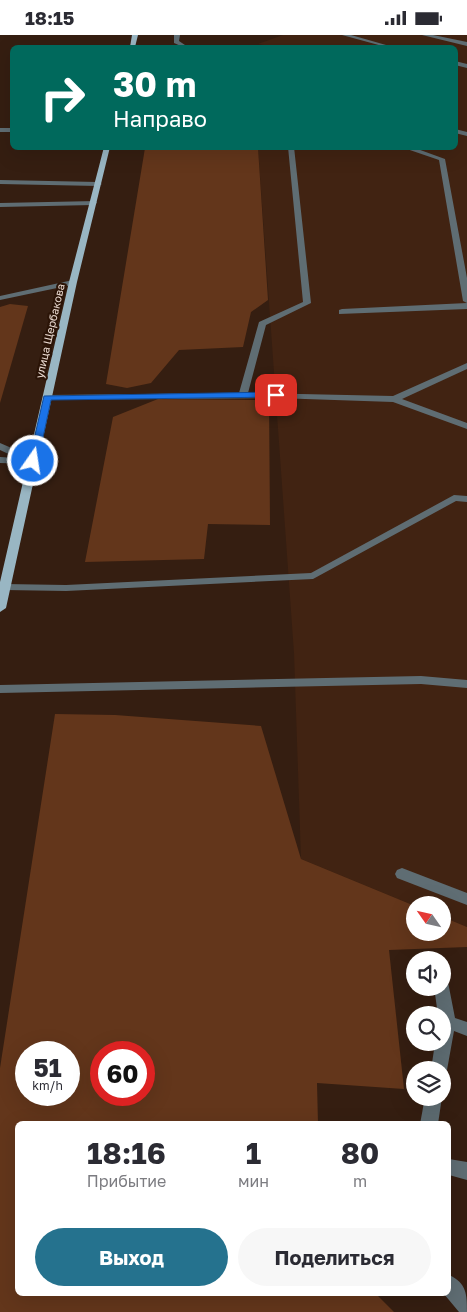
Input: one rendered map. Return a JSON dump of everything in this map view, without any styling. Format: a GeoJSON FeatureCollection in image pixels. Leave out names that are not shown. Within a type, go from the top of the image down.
{"type":"FeatureCollection","features":[{"type":"Feature","properties":{"kind":"main road","name":"улица Щербакова"},"geometry":{"type":"LineString","coordinates":[[0,608],[47,398],[106,150]]}},
{"type":"Feature","properties":{"kind":"street"},"geometry":{"type":"LineString","coordinates":[[177,35],[176,42],[182,45]]}},
{"type":"Feature","properties":{"kind":"street"},"geometry":{"type":"LineString","coordinates":[[345,35],[382,45]]}},
{"type":"Feature","properties":{"kind":"street"},"geometry":{"type":"LineString","coordinates":[[425,35],[467,44]]}},
{"type":"Feature","properties":{"kind":"street"},"geometry":{"type":"LineString","coordinates":[[243,395],[262,324],[307,303],[290,150]]}},
{"type":"Feature","properties":{"kind":"street"},"geometry":{"type":"LineString","coordinates":[[414,150],[442,159],[467,301]]}},
{"type":"Feature","properties":{"kind":"street"},"geometry":{"type":"LineString","coordinates":[[0,182],[98,184]]}},
{"type":"Feature","properties":{"kind":"street"},"geometry":{"type":"LineString","coordinates":[[0,205],[93,203]]}},
{"type":"Feature","properties":{"kind":"street"},"geometry":{"type":"LineString","coordinates":[[0,298],[74,282]]}},
{"type":"Feature","properties":{"kind":"street"},"geometry":{"type":"LineString","coordinates":[[342,312],[467,306]]}},
{"type":"Feature","properties":{"kind":"street"},"geometry":{"type":"LineString","coordinates":[[394,399],[467,366]]}},
{"type":"Feature","properties":{"kind":"street"},"geometry":{"type":"LineString","coordinates":[[47,398],[243,395],[394,399],[467,425]]}},
{"type":"Feature","properties":{"kind":"street"},"geometry":{"type":"LineString","coordinates":[[0,446],[33,461]]}},
{"type":"Feature","properties":{"kind":"street"},"geometry":{"type":"LineString","coordinates":[[0,460],[33,461]]}},
{"type":"Feature","properties":{"kind":"street"},"geometry":{"type":"LineString","coordinates":[[5,587],[66,588],[314,576],[454,497],[467,499]]}},
{"type":"Feature","properties":{"kind":"street"},"geometry":{"type":"LineString","coordinates":[[0,689],[421,680],[467,684]]}},
{"type":"Feature","properties":{"kind":"street"},"geometry":{"type":"LineString","coordinates":[[402,874],[467,899]]}},
{"type":"Feature","properties":{"kind":"street"},"geometry":{"type":"LineString","coordinates":[[451,1023],[467,1029]]}},
{"type":"Feature","properties":{"kind":"street"},"geometry":{"type":"LineString","coordinates":[[430,1121],[432,1106]]}},
{"type":"Feature","properties":{"kind":"street"},"geometry":{"type":"LineString","coordinates":[[451,1167],[467,1171]]}},
{"type":"Feature","properties":{"kind":"street"},"geometry":{"type":"LineString","coordinates":[[451,1287],[467,1307]]}},
{"type":"Feature","properties":{"kind":"shaded area"},"geometry":{"type":"Polygon","coordinates":[[[283,35],[467,35],[467,927],[451,920],[451,896],[406,896],[406,902],[301,859],[294,653],[258,150],[458,150],[458,45],[258,44],[283,35]]]}},
{"type":"Feature","properties":{"kind":"shaded area"},"geometry":{"type":"Polygon","coordinates":[[[145,150],[258,150],[268,300],[251,312],[243,347],[179,350],[151,383],[127,388],[106,384],[145,150]]]}},
{"type":"Feature","properties":{"kind":"shaded area"},"geometry":{"type":"Polygon","coordinates":[[[10,304],[28,306],[0,403],[0,307],[10,304]]]}},
{"type":"Feature","properties":{"kind":"shaded area"},"geometry":{"type":"Polygon","coordinates":[[[158,399],[269,400],[270,525],[208,524],[204,559],[85,562],[113,417],[158,399]]]}},
{"type":"Feature","properties":{"kind":"shaded area"},"geometry":{"type":"Polygon","coordinates":[[[55,714],[115,715],[261,726],[301,859],[406,902],[406,941],[451,941],[451,920],[467,927],[467,947],[389,950],[404,1089],[317,1083],[318,1121],[15,1121],[15,1296],[378,1296],[394,1312],[0,1312],[0,1068],[55,714]]]}},
{"type":"Feature","properties":{"kind":"route"},"geometry":{"type":"LineString","coordinates":[[33,461],[47,398],[276,395]]}}]}
